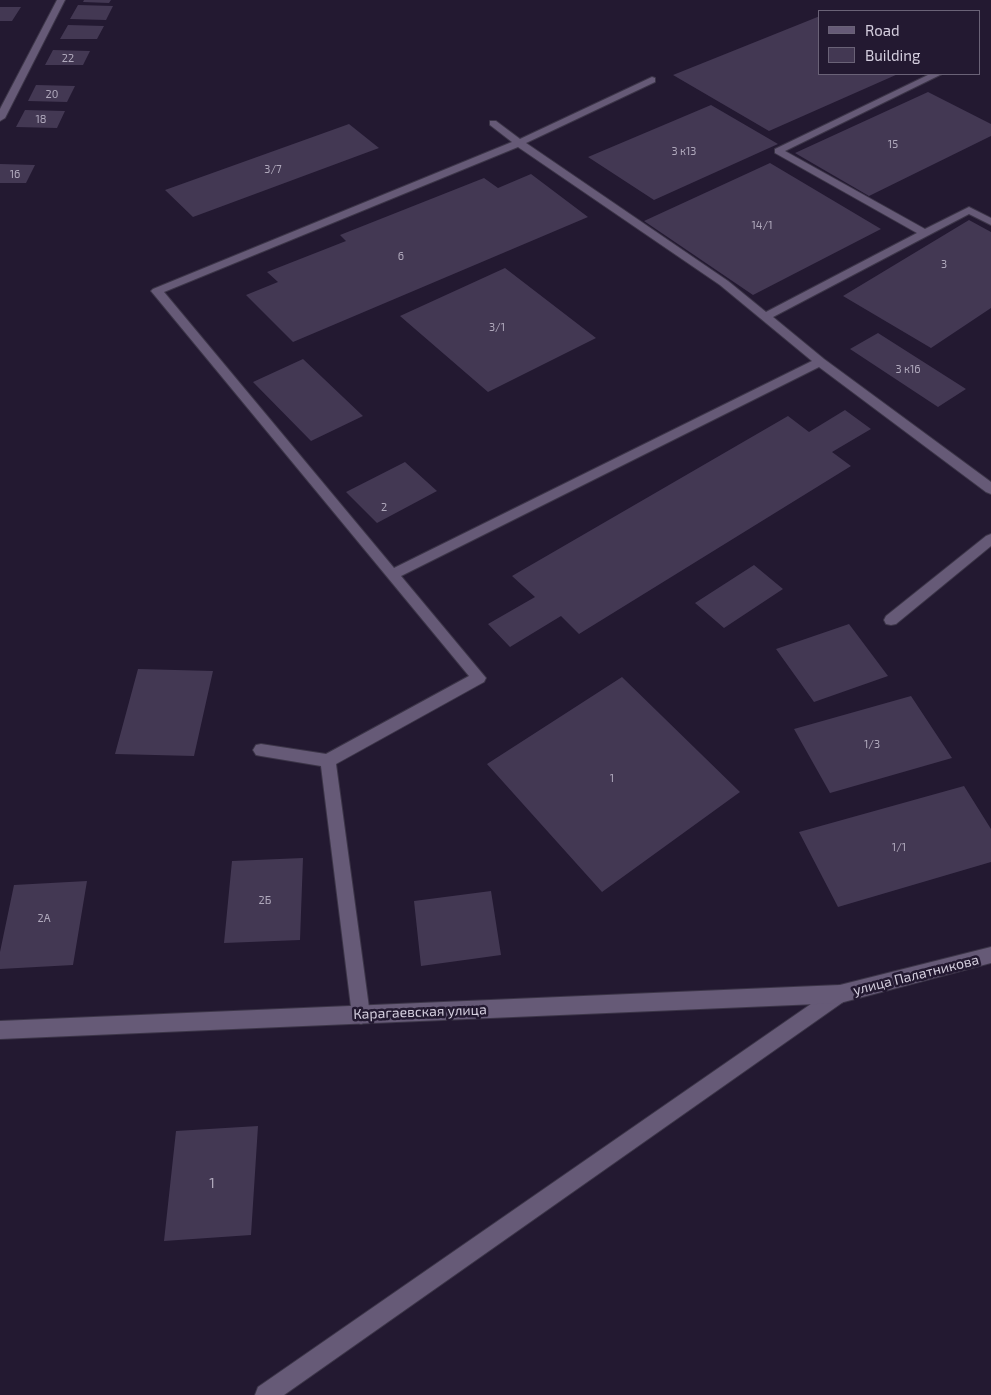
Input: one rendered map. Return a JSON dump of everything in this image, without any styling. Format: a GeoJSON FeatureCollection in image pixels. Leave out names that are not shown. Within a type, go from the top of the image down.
{"type":"FeatureCollection","features":[{"type":"Feature","properties":{"kind":"street"},"geometry":{"type":"LineString","coordinates":[[0,118],[61,0]]}},
{"type":"Feature","properties":{"kind":"street"},"geometry":{"type":"LineString","coordinates":[[924,233],[778,151],[935,75]]}},
{"type":"Feature","properties":{"kind":"street"},"geometry":{"type":"LineString","coordinates":[[261,750],[328,761],[480,678],[392,575],[157,291],[519,143],[652,80]]}},
{"type":"Feature","properties":{"kind":"street"},"geometry":{"type":"LineString","coordinates":[[493,123],[519,143],[724,283],[820,362],[991,489]]}},
{"type":"Feature","properties":{"kind":"street"},"geometry":{"type":"LineString","coordinates":[[766,316],[968,210],[991,222]]}},
{"type":"Feature","properties":{"kind":"street"},"geometry":{"type":"LineString","coordinates":[[392,575],[820,362]]}},
{"type":"Feature","properties":{"kind":"street"},"geometry":{"type":"LineString","coordinates":[[891,620],[991,539]]}},
{"type":"Feature","properties":{"kind":"street"},"geometry":{"type":"LineString","coordinates":[[328,761],[361,1015]]}},
{"type":"Feature","properties":{"kind":"street","name":"улица Палатникова"},"geometry":{"type":"LineString","coordinates":[[840,994],[991,955]]}},
{"type":"Feature","properties":{"kind":"street"},"geometry":{"type":"LineString","coordinates":[[266,1395],[840,994]]}},
{"type":"Feature","properties":{"kind":"street","name":"Карагаевская улица"},"geometry":{"type":"LineString","coordinates":[[0,1030],[840,994]]}},
{"type":"Feature","properties":{"kind":"building"},"geometry":{"type":"Polygon","coordinates":[[[84,0],[111,0],[109,3],[83,2],[84,0]]]}},
{"type":"Feature","properties":{"kind":"building"},"geometry":{"type":"Polygon","coordinates":[[[78,5],[113,6],[106,20],[70,19],[78,5]]]}},
{"type":"Feature","properties":{"kind":"building"},"geometry":{"type":"Polygon","coordinates":[[[0,7],[21,7],[12,21],[0,21],[0,7]]]}},
{"type":"Feature","properties":{"kind":"building"},"geometry":{"type":"Polygon","coordinates":[[[818,17],[818,75],[896,75],[769,131],[673,75],[818,17]]]}},
{"type":"Feature","properties":{"kind":"building"},"geometry":{"type":"Polygon","coordinates":[[[68,25],[104,26],[97,39],[60,39],[68,25]]]}},
{"type":"Feature","properties":{"kind":"building"},"geometry":{"type":"Polygon","coordinates":[[[53,50],[90,51],[83,65],[45,65],[53,50]]]}},
{"type":"Feature","properties":{"kind":"building"},"geometry":{"type":"Polygon","coordinates":[[[36,85],[75,86],[67,102],[28,101],[36,85]]]}},
{"type":"Feature","properties":{"kind":"building"},"geometry":{"type":"Polygon","coordinates":[[[928,92],[991,124],[991,136],[869,196],[795,153],[928,92]]]}},
{"type":"Feature","properties":{"kind":"building"},"geometry":{"type":"Polygon","coordinates":[[[711,105],[778,144],[654,200],[588,157],[711,105]]]}},
{"type":"Feature","properties":{"kind":"building"},"geometry":{"type":"Polygon","coordinates":[[[25,110],[65,111],[57,128],[16,127],[25,110]]]}},
{"type":"Feature","properties":{"kind":"building"},"geometry":{"type":"Polygon","coordinates":[[[349,124],[379,148],[193,217],[165,190],[349,124]]]}},
{"type":"Feature","properties":{"kind":"building"},"geometry":{"type":"Polygon","coordinates":[[[770,163],[881,229],[753,295],[644,221],[770,163]]]}},
{"type":"Feature","properties":{"kind":"building"},"geometry":{"type":"Polygon","coordinates":[[[0,164],[35,165],[26,183],[0,183],[0,164]]]}},
{"type":"Feature","properties":{"kind":"building"},"geometry":{"type":"Polygon","coordinates":[[[531,174],[588,217],[293,342],[246,295],[278,282],[267,272],[346,241],[340,235],[484,178],[498,188],[531,174]]]}},
{"type":"Feature","properties":{"kind":"building"},"geometry":{"type":"Polygon","coordinates":[[[969,220],[991,232],[991,308],[931,348],[843,296],[969,220]]]}},
{"type":"Feature","properties":{"kind":"building"},"geometry":{"type":"Polygon","coordinates":[[[505,268],[596,338],[488,392],[400,316],[505,268]]]}},
{"type":"Feature","properties":{"kind":"building"},"geometry":{"type":"Polygon","coordinates":[[[878,333],[966,389],[938,407],[850,349],[878,333]]]}},
{"type":"Feature","properties":{"kind":"building"},"geometry":{"type":"Polygon","coordinates":[[[303,359],[363,416],[311,441],[253,382],[303,359]]]}},
{"type":"Feature","properties":{"kind":"building"},"geometry":{"type":"Polygon","coordinates":[[[845,410],[871,429],[832,452],[851,466],[579,634],[561,616],[510,647],[488,624],[535,597],[512,576],[788,416],[809,432],[845,410]]]}},
{"type":"Feature","properties":{"kind":"building"},"geometry":{"type":"Polygon","coordinates":[[[405,462],[437,491],[377,523],[346,492],[405,462]]]}},
{"type":"Feature","properties":{"kind":"building"},"geometry":{"type":"Polygon","coordinates":[[[754,565],[783,589],[724,628],[695,603],[754,565]]]}},
{"type":"Feature","properties":{"kind":"building"},"geometry":{"type":"Polygon","coordinates":[[[849,624],[888,676],[814,702],[776,649],[849,624]]]}},
{"type":"Feature","properties":{"kind":"building"},"geometry":{"type":"Polygon","coordinates":[[[138,669],[213,671],[194,756],[115,754],[138,669]]]}},
{"type":"Feature","properties":{"kind":"building"},"geometry":{"type":"Polygon","coordinates":[[[622,677],[740,792],[602,892],[487,764],[622,677]]]}},
{"type":"Feature","properties":{"kind":"building"},"geometry":{"type":"Polygon","coordinates":[[[911,696],[952,758],[830,793],[794,729],[911,696]]]}},
{"type":"Feature","properties":{"kind":"building"},"geometry":{"type":"Polygon","coordinates":[[[964,786],[991,829],[991,862],[838,907],[799,832],[964,786]]]}},
{"type":"Feature","properties":{"kind":"building"},"geometry":{"type":"Polygon","coordinates":[[[303,858],[300,940],[224,943],[232,861],[303,858]]]}},
{"type":"Feature","properties":{"kind":"building"},"geometry":{"type":"Polygon","coordinates":[[[87,881],[73,965],[0,969],[0,952],[14,885],[87,881]]]}},
{"type":"Feature","properties":{"kind":"building"},"geometry":{"type":"Polygon","coordinates":[[[491,891],[501,955],[421,966],[414,901],[491,891]]]}},
{"type":"Feature","properties":{"kind":"building"},"geometry":{"type":"Polygon","coordinates":[[[258,1126],[251,1235],[164,1241],[176,1131],[258,1126]]]}}]}
